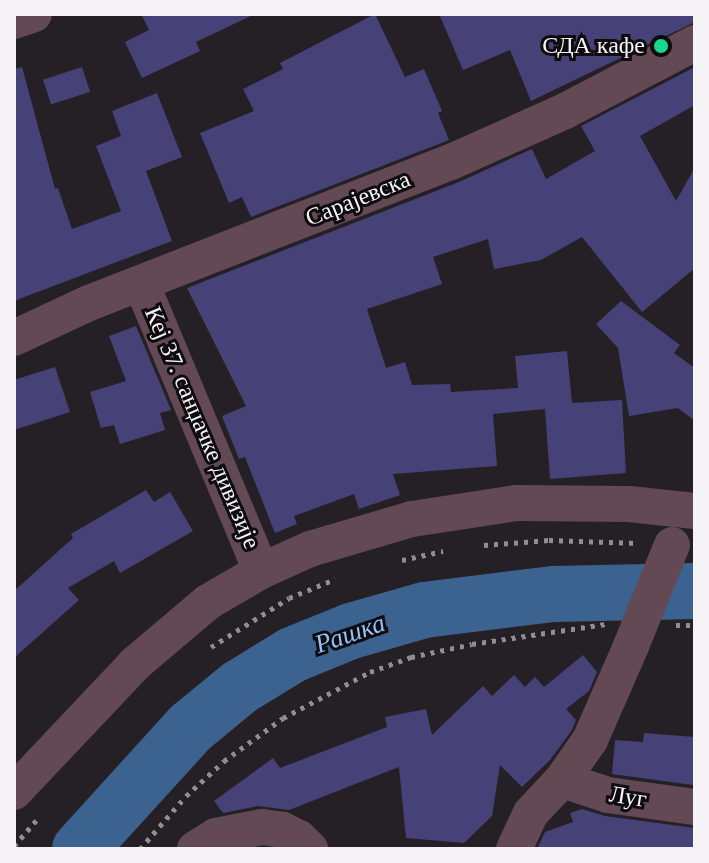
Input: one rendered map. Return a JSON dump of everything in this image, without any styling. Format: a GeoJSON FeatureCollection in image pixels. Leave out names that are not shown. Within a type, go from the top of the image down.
{"type":"FeatureCollection","features":[{"type":"Feature","properties":{"kind":"street"},"geometry":{"type":"LineString","coordinates":[[14,21],[34,14]]}},
{"type":"Feature","properties":{"kind":"street","name":"Сарајевска"},"geometry":{"type":"LineString","coordinates":[[14,338],[44,322],[451,162],[565,111],[695,43]]}},
{"type":"Feature","properties":{"kind":"street","name":"Кеј 37. санџачке дивизије"},"geometry":{"type":"LineString","coordinates":[[142,285],[261,571]]}},
{"type":"Feature","properties":{"kind":"street","name":"Кеј 37. санџачке дивизије"},"geometry":{"type":"LineString","coordinates":[[28,802],[136,663],[208,602],[261,571],[358,532],[456,511],[517,503],[692,504]]}},
{"type":"Feature","properties":{"kind":"street"},"geometry":{"type":"LineString","coordinates":[[514,849],[531,813],[562,780],[590,740],[625,635],[692,504]]}},
{"type":"Feature","properties":{"kind":"street","name":"Луг"},"geometry":{"type":"LineString","coordinates":[[562,780],[608,795],[695,807]]}},
{"type":"Feature","properties":{"kind":"street"},"geometry":{"type":"LineString","coordinates":[[195,849],[216,836],[262,827],[283,830],[305,843]]}},
{"type":"Feature","properties":{"kind":"path"},"geometry":{"type":"LineString","coordinates":[[479,545],[549,540],[672,545]]}},
{"type":"Feature","properties":{"kind":"path"},"geometry":{"type":"LineString","coordinates":[[395,561],[451,549]]}},
{"type":"Feature","properties":{"kind":"path"},"geometry":{"type":"LineString","coordinates":[[206,650],[289,598],[342,577]]}},
{"type":"Feature","properties":{"kind":"path"},"geometry":{"type":"LineString","coordinates":[[665,625],[695,625]]}},
{"type":"Feature","properties":{"kind":"path"},"geometry":{"type":"LineString","coordinates":[[140,849],[186,796],[224,761],[283,718],[370,672],[411,657],[472,644],[625,635]]}},
{"type":"Feature","properties":{"kind":"path"},"geometry":{"type":"LineString","coordinates":[[14,846],[28,802]]}},
{"type":"Feature","properties":{"kind":"building"},"geometry":{"type":"Polygon","coordinates":[[[141,14],[255,14],[196,42],[200,51],[142,78],[125,42],[149,30],[141,14]]]}},
{"type":"Feature","properties":{"kind":"building"},"geometry":{"type":"Polygon","coordinates":[[[375,14],[405,77],[424,69],[442,111],[438,113],[449,140],[251,217],[242,197],[229,203],[200,133],[254,111],[243,89],[283,69],[280,63],[375,14]]]}},
{"type":"Feature","properties":{"kind":"building"},"geometry":{"type":"Polygon","coordinates":[[[439,14],[695,14],[695,22],[531,101],[510,50],[463,70],[439,14]]]}},
{"type":"Feature","properties":{"kind":"building"},"geometry":{"type":"Polygon","coordinates":[[[22,67],[55,189],[58,188],[72,229],[121,211],[96,146],[121,136],[112,111],[157,93],[182,157],[146,171],[172,241],[14,301],[14,69],[22,67]]]}},
{"type":"Feature","properties":{"kind":"building"},"geometry":{"type":"Polygon","coordinates":[[[82,67],[90,92],[51,104],[43,80],[82,67]]]}},
{"type":"Feature","properties":{"kind":"building"},"geometry":{"type":"Polygon","coordinates":[[[695,67],[695,105],[640,136],[676,201],[695,167],[695,268],[642,312],[582,237],[541,260],[494,269],[488,239],[433,257],[442,284],[367,309],[386,368],[405,362],[412,385],[450,384],[451,392],[518,388],[515,356],[567,351],[572,403],[622,400],[626,473],[550,479],[545,409],[493,414],[497,466],[393,474],[400,495],[359,509],[354,494],[294,516],[297,524],[275,533],[245,457],[239,459],[222,416],[246,406],[187,288],[459,182],[532,149],[546,179],[595,151],[581,126],[695,67]]]}},
{"type":"Feature","properties":{"kind":"building"},"geometry":{"type":"Polygon","coordinates":[[[621,301],[680,345],[674,353],[695,368],[695,421],[678,408],[629,416],[618,348],[596,324],[621,301]]]}},
{"type":"Feature","properties":{"kind":"building"},"geometry":{"type":"Polygon","coordinates":[[[136,326],[171,410],[160,413],[165,430],[120,444],[114,425],[101,428],[90,392],[126,381],[109,336],[136,326]]]}},
{"type":"Feature","properties":{"kind":"building"},"geometry":{"type":"Polygon","coordinates":[[[55,367],[70,412],[14,430],[14,380],[55,367]]]}},
{"type":"Feature","properties":{"kind":"building"},"geometry":{"type":"Polygon","coordinates":[[[146,490],[154,502],[170,492],[193,531],[120,573],[114,561],[68,588],[79,600],[14,658],[14,591],[73,538],[71,534],[146,490]]]}},
{"type":"Feature","properties":{"kind":"building"},"geometry":{"type":"Polygon","coordinates":[[[583,655],[597,672],[589,691],[566,709],[576,720],[572,730],[550,760],[522,787],[500,765],[492,816],[464,843],[406,838],[399,767],[289,810],[258,806],[223,813],[214,801],[273,758],[280,768],[387,727],[385,717],[426,709],[432,735],[483,686],[492,696],[514,675],[525,687],[535,677],[544,687],[583,655]]]}},
{"type":"Feature","properties":{"kind":"building"},"geometry":{"type":"Polygon","coordinates":[[[644,733],[695,737],[693,785],[612,774],[615,740],[643,742],[644,733]]]}},
{"type":"Feature","properties":{"kind":"building"},"geometry":{"type":"Polygon","coordinates":[[[582,809],[605,816],[695,828],[695,849],[537,849],[545,832],[573,822],[570,813],[582,809]]]}},
{"type":"Feature","properties":{"kind":"waterway","name":"Рашка"},"geometry":{"type":"LineString","coordinates":[[80,849],[190,728],[240,687],[292,655],[351,631],[424,610],[553,594],[695,591]]}},
{"type":"Feature","properties":{"kind":"place","name":"СДА кафе"},"geometry":{"type":"Point","coordinates":[661,46]}}]}
